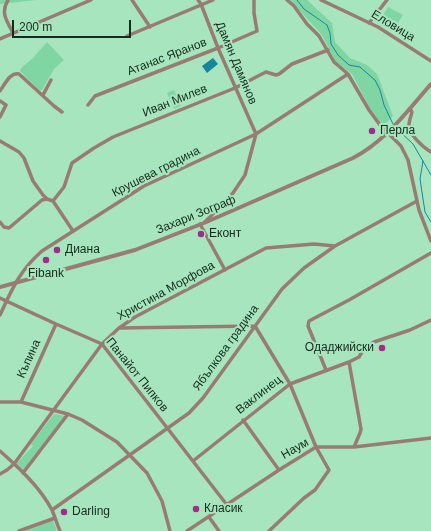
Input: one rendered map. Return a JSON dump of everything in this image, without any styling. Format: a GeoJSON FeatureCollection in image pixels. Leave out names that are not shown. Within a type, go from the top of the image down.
{"type":"FeatureCollection","features":[{"type":"Feature","properties":{"kind":"street"},"geometry":{"type":"LineString","coordinates":[[8,0],[3,14],[14,33]]}},
{"type":"Feature","properties":{"kind":"street"},"geometry":{"type":"LineString","coordinates":[[0,39],[91,0]]}},
{"type":"Feature","properties":{"kind":"street"},"geometry":{"type":"LineString","coordinates":[[132,0],[150,27]]}},
{"type":"Feature","properties":{"kind":"street","name":"Дамян Дамянов"},"geometry":{"type":"LineString","coordinates":[[198,0],[202,4],[218,48],[256,134]]}},
{"type":"Feature","properties":{"kind":"street"},"geometry":{"type":"LineString","coordinates":[[127,36],[213,0]]}},
{"type":"Feature","properties":{"kind":"street","name":"Атанас Яранов"},"geometry":{"type":"LineString","coordinates":[[88,105],[95,96],[218,48],[257,31],[254,13],[254,0]]}},
{"type":"Feature","properties":{"kind":"street"},"geometry":{"type":"LineString","coordinates":[[287,0],[294,6],[307,24],[319,36],[334,62],[348,74],[369,110],[383,129],[390,131],[401,146],[408,160],[419,210],[431,241]]}},
{"type":"Feature","properties":{"kind":"street","name":"Еловица"},"geometry":{"type":"LineString","coordinates":[[321,0],[378,27],[431,61]]}},
{"type":"Feature","properties":{"kind":"street"},"geometry":{"type":"LineString","coordinates":[[369,23],[387,0]]}},
{"type":"Feature","properties":{"kind":"street","name":"Иван Милев"},"geometry":{"type":"LineString","coordinates":[[53,202],[64,187],[72,163],[87,152],[113,137],[235,88],[266,72],[276,75],[279,74],[292,64],[328,50]]}},
{"type":"Feature","properties":{"kind":"street"},"geometry":{"type":"LineString","coordinates":[[0,91],[11,76],[16,73],[19,74],[62,112]]}},
{"type":"Feature","properties":{"kind":"street","name":"Крушева градина"},"geometry":{"type":"LineString","coordinates":[[0,315],[21,273],[42,251],[144,186],[256,134],[348,74]]}},
{"type":"Feature","properties":{"kind":"street"},"geometry":{"type":"LineString","coordinates":[[43,95],[51,80]]}},
{"type":"Feature","properties":{"kind":"street","name":"Захари Зограф"},"geometry":{"type":"LineString","coordinates":[[0,287],[135,250],[202,224],[353,158],[373,146],[390,131],[431,84]]}},
{"type":"Feature","properties":{"kind":"street"},"geometry":{"type":"LineString","coordinates":[[0,101],[6,105],[0,117]]}},
{"type":"Feature","properties":{"kind":"street"},"geometry":{"type":"LineString","coordinates":[[410,109],[412,112],[408,126],[410,132],[424,147],[431,152]]}},
{"type":"Feature","properties":{"kind":"street"},"geometry":{"type":"LineString","coordinates":[[225,270],[202,224],[233,193],[245,175],[256,134]]}},
{"type":"Feature","properties":{"kind":"street"},"geometry":{"type":"LineString","coordinates":[[0,141],[19,152],[24,158],[33,181],[43,195],[53,202],[73,230]]}},
{"type":"Feature","properties":{"kind":"street"},"geometry":{"type":"LineString","coordinates":[[0,222],[4,227],[9,228],[42,200],[47,199]]}},
{"type":"Feature","properties":{"kind":"street","name":"Ябълкова градина"},"geometry":{"type":"LineString","coordinates":[[52,510],[189,413],[203,398],[282,289],[304,268],[335,246],[417,201]]}},
{"type":"Feature","properties":{"kind":"street","name":"Христина Морфова"},"geometry":{"type":"LineString","coordinates":[[0,474],[14,464],[102,344],[119,328],[135,317],[266,248],[314,244],[335,246]]}},
{"type":"Feature","properties":{"kind":"street"},"geometry":{"type":"LineString","coordinates":[[326,370],[308,326],[309,321],[431,253]]}},
{"type":"Feature","properties":{"kind":"street","name":"Панайот Пипков"},"geometry":{"type":"LineString","coordinates":[[0,298],[102,344],[227,505]]}},
{"type":"Feature","properties":{"kind":"street","name":"Ваклинец"},"geometry":{"type":"LineString","coordinates":[[193,461],[290,384],[350,362],[359,357],[365,347],[374,342],[410,330],[431,320]]}},
{"type":"Feature","properties":{"kind":"street","name":"Къпина"},"geometry":{"type":"LineString","coordinates":[[21,402],[56,324]]}},
{"type":"Feature","properties":{"kind":"street"},"geometry":{"type":"LineString","coordinates":[[119,328],[255,326],[290,384],[316,447],[329,470],[328,474],[315,490],[304,498],[269,531]]}},
{"type":"Feature","properties":{"kind":"street"},"geometry":{"type":"LineString","coordinates":[[350,362],[360,430],[360,434],[354,447]]}},
{"type":"Feature","properties":{"kind":"street"},"geometry":{"type":"LineString","coordinates":[[0,402],[21,402],[68,414],[98,429],[117,442],[147,473],[162,501],[170,531]]}},
{"type":"Feature","properties":{"kind":"street"},"geometry":{"type":"LineString","coordinates":[[23,473],[68,414]]}},
{"type":"Feature","properties":{"kind":"street"},"geometry":{"type":"LineString","coordinates":[[243,420],[279,470]]}},
{"type":"Feature","properties":{"kind":"street","name":"Наум"},"geometry":{"type":"LineString","coordinates":[[187,531],[316,447],[354,447],[431,438]]}},
{"type":"Feature","properties":{"kind":"street"},"geometry":{"type":"LineString","coordinates":[[0,451],[37,488],[52,510],[60,531]]}},
{"type":"Feature","properties":{"kind":"street"},"geometry":{"type":"LineString","coordinates":[[209,517],[219,531]]}},
{"type":"Feature","properties":{"kind":"street"},"geometry":{"type":"LineString","coordinates":[[22,531],[55,518]]}},
{"type":"Feature","properties":{"kind":"green space"},"geometry":{"type":"Polygon","coordinates":[[[0,0],[37,0],[0,4],[0,0]]]}},
{"type":"Feature","properties":{"kind":"green space"},"geometry":{"type":"Polygon","coordinates":[[[290,0],[307,0],[332,23],[335,42],[350,58],[367,65],[377,74],[393,116],[383,126],[371,110],[352,74],[335,61],[322,35],[290,0]]]}},
{"type":"Feature","properties":{"kind":"green space"},"geometry":{"type":"Polygon","coordinates":[[[388,7],[403,15],[398,23],[383,15],[388,7]]]}},
{"type":"Feature","properties":{"kind":"green space"},"geometry":{"type":"Polygon","coordinates":[[[47,42],[64,60],[54,69],[42,90],[39,90],[20,71],[21,68],[33,58],[47,42]]]}},
{"type":"Feature","properties":{"kind":"green space"},"geometry":{"type":"Polygon","coordinates":[[[174,90],[181,106],[174,109],[167,93],[174,90]]]}},
{"type":"Feature","properties":{"kind":"green space"},"geometry":{"type":"Polygon","coordinates":[[[54,414],[66,416],[23,471],[16,464],[33,446],[31,444],[54,414]]]}},
{"type":"Feature","properties":{"kind":"green space"},"geometry":{"type":"Polygon","coordinates":[[[53,520],[57,531],[26,530],[53,520]]]}},
{"type":"Feature","properties":{"kind":"water"},"geometry":{"type":"Polygon","coordinates":[[[213,58],[218,64],[207,73],[202,66],[213,58]]]}},
{"type":"Feature","properties":{"kind":"waterway"},"geometry":{"type":"LineString","coordinates":[[297,0],[304,9],[327,25],[330,33],[331,44],[338,55],[349,65],[360,67],[375,80],[393,124]]}},
{"type":"Feature","properties":{"kind":"waterway"},"geometry":{"type":"LineString","coordinates":[[395,127],[413,144],[431,175]]}},
{"type":"Feature","properties":{"kind":"waterway"},"geometry":{"type":"LineString","coordinates":[[423,161],[420,179],[425,212],[431,222]]}},
{"type":"Feature","properties":{"kind":"place","name":"Перла"},"geometry":{"type":"Point","coordinates":[372,131]}},
{"type":"Feature","properties":{"kind":"place","name":"Еконт"},"geometry":{"type":"Point","coordinates":[201,234]}},
{"type":"Feature","properties":{"kind":"place","name":"Диана"},"geometry":{"type":"Point","coordinates":[57,250]}},
{"type":"Feature","properties":{"kind":"place","name":"Fibank"},"geometry":{"type":"Point","coordinates":[46,260]}},
{"type":"Feature","properties":{"kind":"place","name":"Одаджийски"},"geometry":{"type":"Point","coordinates":[382,348]}},
{"type":"Feature","properties":{"kind":"place","name":"Класик"},"geometry":{"type":"Point","coordinates":[196,509]}},
{"type":"Feature","properties":{"kind":"place","name":"Darling"},"geometry":{"type":"Point","coordinates":[64,512]}}]}
